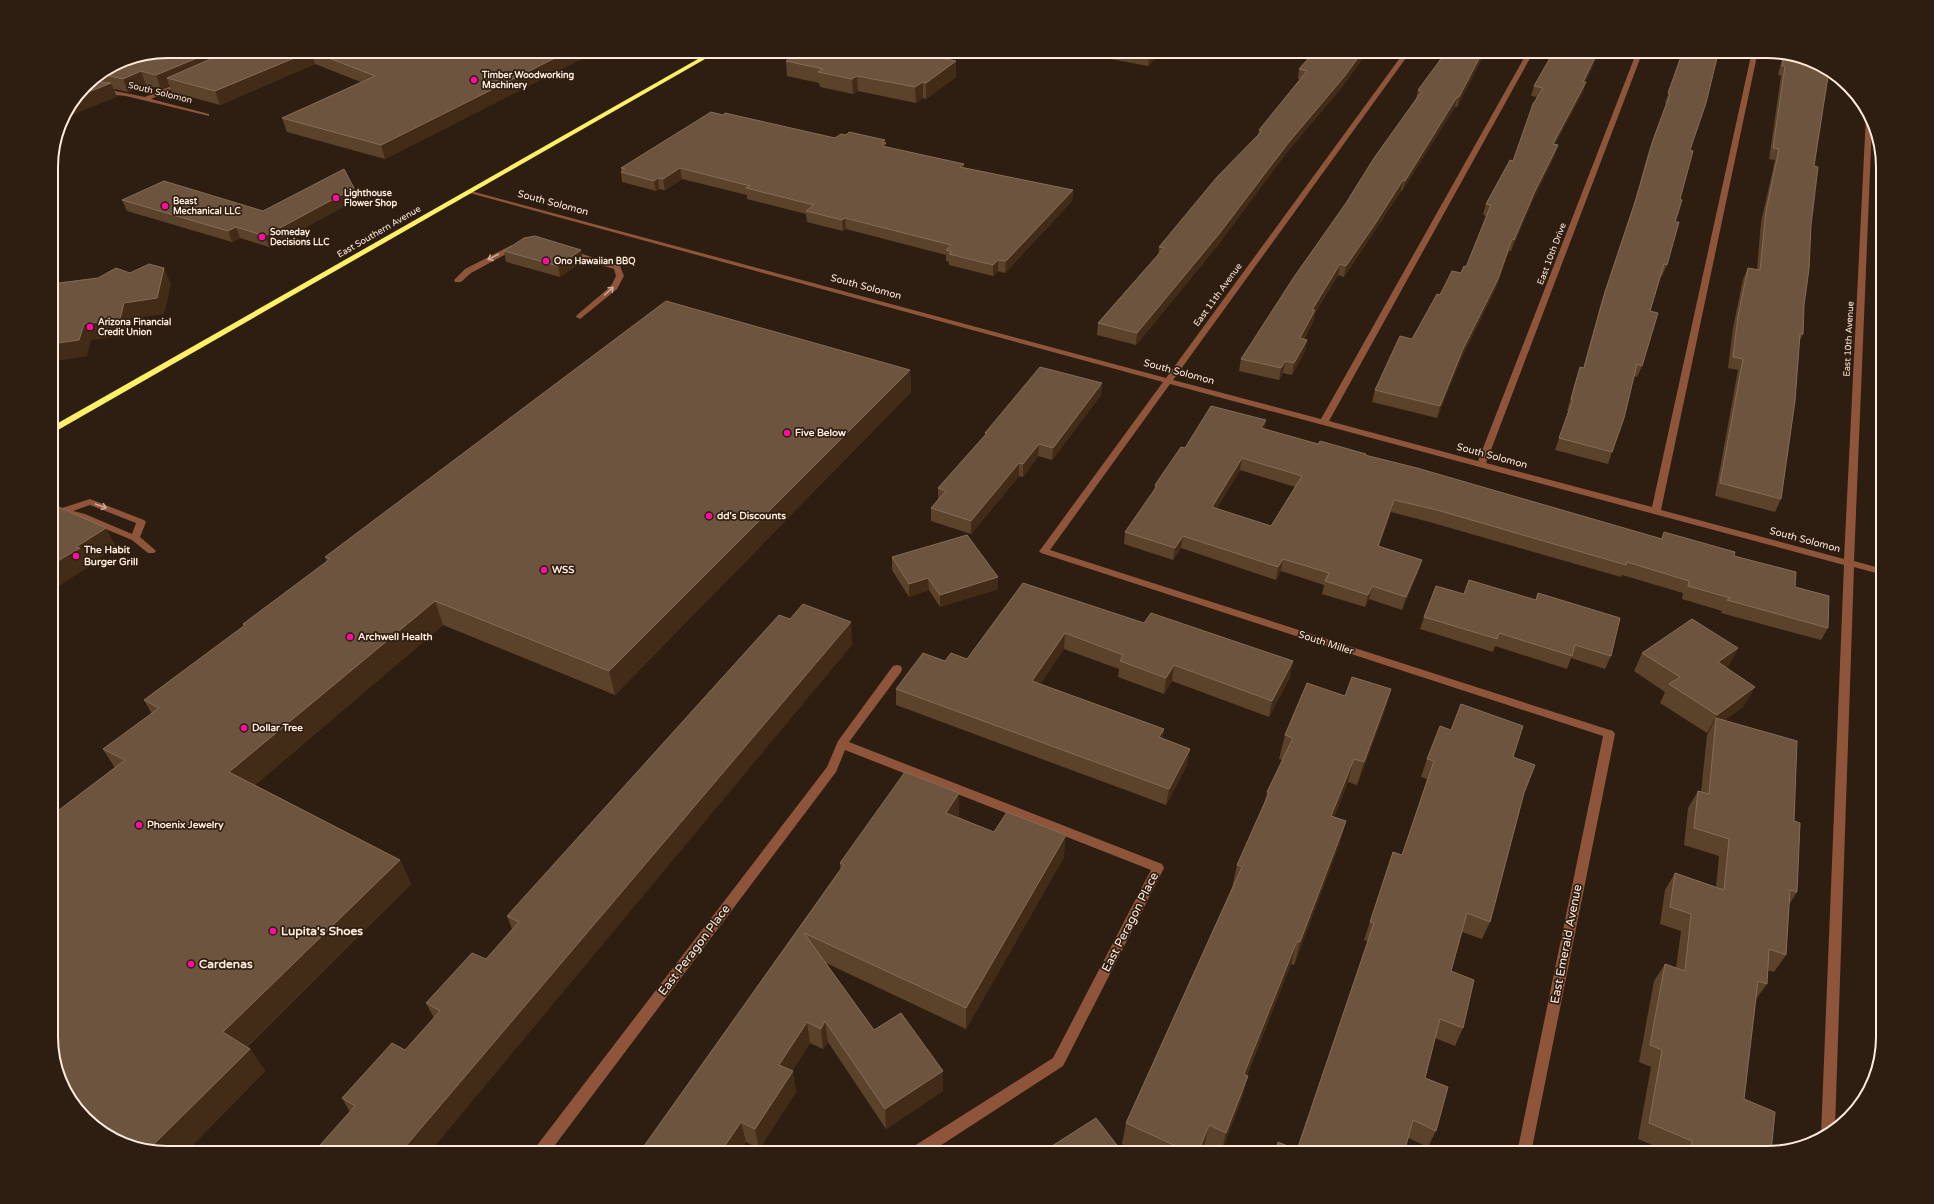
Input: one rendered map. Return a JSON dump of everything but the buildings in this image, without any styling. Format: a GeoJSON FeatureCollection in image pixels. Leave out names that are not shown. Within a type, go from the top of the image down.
{"type":"FeatureCollection","features":[{"type":"Feature","properties":{"kind":"main road","name":"East Southern Avenue"},"geometry":{"type":"LineString","coordinates":[[58,426],[704,58]]}},
{"type":"Feature","properties":{"kind":"street","name":"East 11th Avenue"},"geometry":{"type":"LineString","coordinates":[[1044,551],[1403,58]]}},
{"type":"Feature","properties":{"kind":"street"},"geometry":{"type":"LineString","coordinates":[[1324,422],[1527,58]]}},
{"type":"Feature","properties":{"kind":"street","name":"East 10th Drive"},"geometry":{"type":"LineString","coordinates":[[1481,464],[1637,58]]}},
{"type":"Feature","properties":{"kind":"street"},"geometry":{"type":"LineString","coordinates":[[1656,511],[1753,58]]}},
{"type":"Feature","properties":{"kind":"street"},"geometry":{"type":"LineString","coordinates":[[145,98],[187,81]]}},
{"type":"Feature","properties":{"kind":"street","name":"South Solomon"},"geometry":{"type":"LineString","coordinates":[[92,88],[105,92],[145,98],[207,115]]}},
{"type":"Feature","properties":{"kind":"street","name":"East 10th Avenue"},"geometry":{"type":"LineString","coordinates":[[1828,1127],[1849,563],[1868,128]]}},
{"type":"Feature","properties":{"kind":"street","name":"South Solomon"},"geometry":{"type":"LineString","coordinates":[[469,192],[1876,570]]}},
{"type":"Feature","properties":{"kind":"street"},"geometry":{"type":"LineString","coordinates":[[458,280],[468,271],[510,248],[524,245]]}},
{"type":"Feature","properties":{"kind":"street"},"geometry":{"type":"LineString","coordinates":[[560,250],[618,268],[620,276],[614,286],[580,317]]}},
{"type":"Feature","properties":{"kind":"street"},"geometry":{"type":"LineString","coordinates":[[58,513],[90,502],[141,522],[135,538]]}},
{"type":"Feature","properties":{"kind":"street"},"geometry":{"type":"LineString","coordinates":[[62,511],[82,516],[135,538],[151,551]]}},
{"type":"Feature","properties":{"kind":"street","name":"South Miller"},"geometry":{"type":"LineString","coordinates":[[1044,551],[1608,734]]}},
{"type":"Feature","properties":{"kind":"street","name":"East Peragon Place"},"geometry":{"type":"LineString","coordinates":[[545,1146],[832,769],[842,744],[897,669]]}},
{"type":"Feature","properties":{"kind":"street","name":"East Emerald Avenue"},"geometry":{"type":"LineString","coordinates":[[1525,1146],[1608,734]]}},
{"type":"Feature","properties":{"kind":"street","name":"East Peragon Place"},"geometry":{"type":"LineString","coordinates":[[842,744],[1158,868],[1058,1062],[927,1146]]}},
{"type":"Feature","properties":{"kind":"place","name":"Timber Woodworking Machinery"},"geometry":{"type":"Point","coordinates":[474,80]}},
{"type":"Feature","properties":{"kind":"place","name":"Lighthouse Flower Shop"},"geometry":{"type":"Point","coordinates":[336,198]}},
{"type":"Feature","properties":{"kind":"place","name":"Beast Mechanical LLC"},"geometry":{"type":"Point","coordinates":[165,206]}},
{"type":"Feature","properties":{"kind":"place","name":"Someday Decisions LLC"},"geometry":{"type":"Point","coordinates":[262,237]}},
{"type":"Feature","properties":{"kind":"place","name":"Ono Hawaiian BBQ"},"geometry":{"type":"Point","coordinates":[546,261]}},
{"type":"Feature","properties":{"kind":"place","name":"Arizona Financial Credit Union"},"geometry":{"type":"Point","coordinates":[90,327]}},
{"type":"Feature","properties":{"kind":"place","name":"Five Below"},"geometry":{"type":"Point","coordinates":[787,433]}},
{"type":"Feature","properties":{"kind":"place","name":"dd's Discounts"},"geometry":{"type":"Point","coordinates":[709,516]}},
{"type":"Feature","properties":{"kind":"place","name":"The Habit Burger Grill"},"geometry":{"type":"Point","coordinates":[76,556]}},
{"type":"Feature","properties":{"kind":"place","name":"WSS"},"geometry":{"type":"Point","coordinates":[544,570]}},
{"type":"Feature","properties":{"kind":"place","name":"Archwell Health"},"geometry":{"type":"Point","coordinates":[350,637]}},
{"type":"Feature","properties":{"kind":"place","name":"Dollar Tree"},"geometry":{"type":"Point","coordinates":[244,728]}},
{"type":"Feature","properties":{"kind":"place","name":"Phoenix Jewelry"},"geometry":{"type":"Point","coordinates":[139,825]}},
{"type":"Feature","properties":{"kind":"place","name":"Lupita's Shoes"},"geometry":{"type":"Point","coordinates":[273,931]}},
{"type":"Feature","properties":{"kind":"place","name":"Cardenas"},"geometry":{"type":"Point","coordinates":[191,964]}}]}
